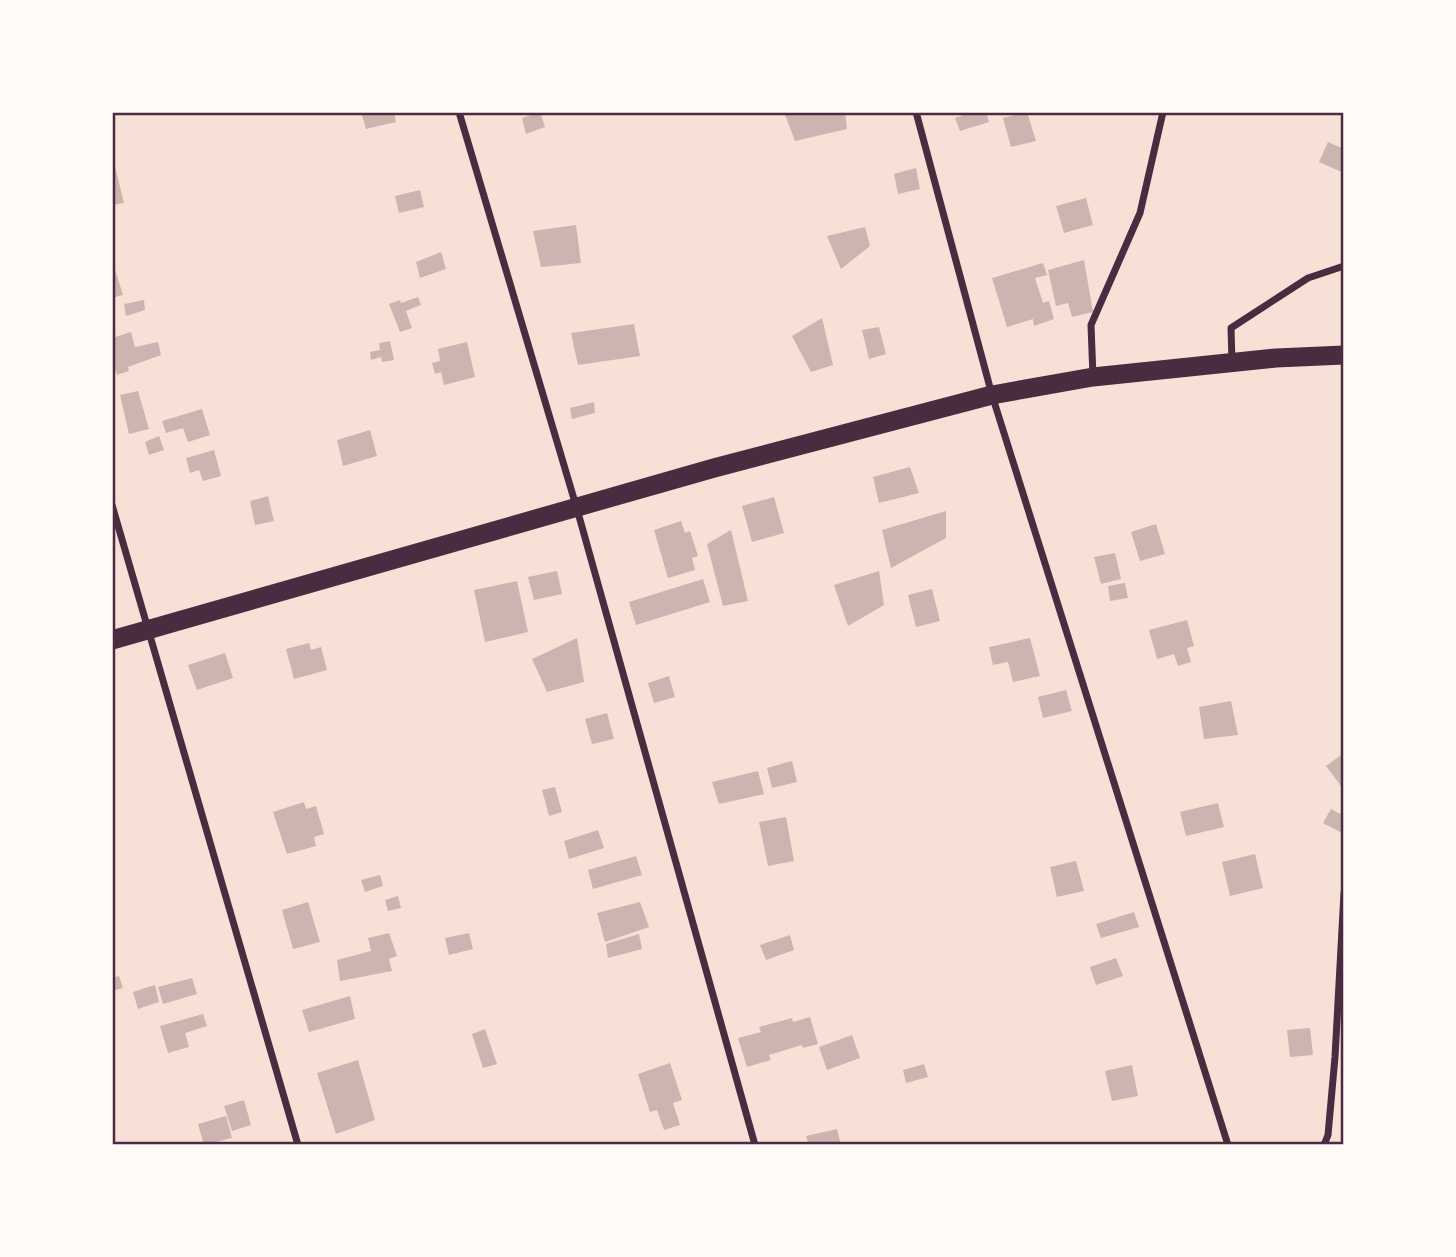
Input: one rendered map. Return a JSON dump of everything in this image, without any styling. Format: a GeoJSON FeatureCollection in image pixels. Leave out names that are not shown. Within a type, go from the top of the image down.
{"type":"FeatureCollection","features":[{"type":"Feature","properties":{"kind":"highway"},"geometry":{"type":"LineString","coordinates":[[112,640],[714,468],[992,395],[1093,377],[1344,355]]}},
{"type":"Feature","properties":{"kind":"street"},"geometry":{"type":"LineString","coordinates":[[459,112],[576,509],[755,1145]]}},
{"type":"Feature","properties":{"kind":"street"},"geometry":{"type":"LineString","coordinates":[[916,112],[992,395],[1228,1145]]}},
{"type":"Feature","properties":{"kind":"street"},"geometry":{"type":"LineString","coordinates":[[1093,377],[1091,324],[1140,213],[1163,112]]}},
{"type":"Feature","properties":{"kind":"street"},"geometry":{"type":"LineString","coordinates":[[1232,363],[1231,328],[1308,278],[1344,267]]}},
{"type":"Feature","properties":{"kind":"street"},"geometry":{"type":"LineString","coordinates":[[112,505],[298,1145]]}},
{"type":"Feature","properties":{"kind":"street"},"geometry":{"type":"LineString","coordinates":[[1324,1145],[1328,1135],[1334,1070],[1344,893]]}},
{"type":"Feature","properties":{"kind":"building"},"geometry":{"type":"Polygon","coordinates":[[[361,112],[394,112],[396,122],[366,129],[361,112]]]}},
{"type":"Feature","properties":{"kind":"building"},"geometry":{"type":"Polygon","coordinates":[[[540,112],[545,127],[526,134],[522,118],[540,112]]]}},
{"type":"Feature","properties":{"kind":"building"},"geometry":{"type":"Polygon","coordinates":[[[784,112],[845,112],[847,129],[795,141],[784,112]]]}},
{"type":"Feature","properties":{"kind":"building"},"geometry":{"type":"Polygon","coordinates":[[[973,112],[986,112],[989,122],[960,131],[955,118],[973,112]]]}},
{"type":"Feature","properties":{"kind":"building"},"geometry":{"type":"Polygon","coordinates":[[[1027,112],[1036,141],[1011,147],[1003,118],[1027,112]]]}},
{"type":"Feature","properties":{"kind":"building"},"geometry":{"type":"Polygon","coordinates":[[[1328,142],[1344,149],[1344,173],[1319,162],[1328,142]]]}},
{"type":"Feature","properties":{"kind":"building"},"geometry":{"type":"Polygon","coordinates":[[[112,154],[124,203],[112,205],[112,154]]]}},
{"type":"Feature","properties":{"kind":"building"},"geometry":{"type":"Polygon","coordinates":[[[916,168],[920,189],[898,194],[894,174],[916,168]]]}},
{"type":"Feature","properties":{"kind":"building"},"geometry":{"type":"Polygon","coordinates":[[[420,190],[424,207],[399,213],[395,196],[420,190]]]}},
{"type":"Feature","properties":{"kind":"building"},"geometry":{"type":"Polygon","coordinates":[[[1086,198],[1093,225],[1064,233],[1056,206],[1086,198]]]}},
{"type":"Feature","properties":{"kind":"building"},"geometry":{"type":"Polygon","coordinates":[[[576,225],[581,263],[541,267],[533,231],[576,225]]]}},
{"type":"Feature","properties":{"kind":"building"},"geometry":{"type":"Polygon","coordinates":[[[865,227],[870,246],[841,269],[827,236],[865,227]]]}},
{"type":"Feature","properties":{"kind":"building"},"geometry":{"type":"Polygon","coordinates":[[[441,252],[446,269],[420,278],[416,262],[441,252]]]}},
{"type":"Feature","properties":{"kind":"building"},"geometry":{"type":"Polygon","coordinates":[[[112,260],[123,295],[112,298],[112,260]]]}},
{"type":"Feature","properties":{"kind":"building"},"geometry":{"type":"Polygon","coordinates":[[[1084,260],[1093,312],[1072,317],[1068,303],[1056,306],[1048,270],[1084,260]]]}},
{"type":"Feature","properties":{"kind":"building"},"geometry":{"type":"Polygon","coordinates":[[[1043,263],[1047,275],[1035,278],[1043,303],[1049,301],[1054,319],[1034,326],[1033,319],[1007,327],[992,278],[1043,263]]]}},
{"type":"Feature","properties":{"kind":"building"},"geometry":{"type":"Polygon","coordinates":[[[418,297],[421,305],[406,311],[412,328],[400,332],[389,304],[418,297]]]}},
{"type":"Feature","properties":{"kind":"building"},"geometry":{"type":"Polygon","coordinates":[[[144,300],[145,310],[126,316],[124,304],[144,300]]]}},
{"type":"Feature","properties":{"kind":"building"},"geometry":{"type":"Polygon","coordinates":[[[822,318],[833,365],[811,372],[792,336],[822,318]]]}},
{"type":"Feature","properties":{"kind":"building"},"geometry":{"type":"Polygon","coordinates":[[[634,324],[640,356],[578,365],[571,333],[634,324]]]}},
{"type":"Feature","properties":{"kind":"building"},"geometry":{"type":"Polygon","coordinates":[[[879,327],[886,354],[869,359],[862,330],[879,327]]]}},
{"type":"Feature","properties":{"kind":"building"},"geometry":{"type":"Polygon","coordinates":[[[131,332],[135,347],[158,342],[161,355],[128,367],[129,371],[117,375],[112,359],[112,338],[131,332]]]}},
{"type":"Feature","properties":{"kind":"building"},"geometry":{"type":"Polygon","coordinates":[[[390,341],[394,360],[382,362],[381,357],[371,360],[370,352],[380,350],[379,343],[390,341]]]}},
{"type":"Feature","properties":{"kind":"building"},"geometry":{"type":"Polygon","coordinates":[[[467,342],[475,377],[444,385],[441,372],[435,374],[432,363],[440,361],[438,349],[467,342]]]}},
{"type":"Feature","properties":{"kind":"building"},"geometry":{"type":"Polygon","coordinates":[[[138,391],[149,429],[129,434],[120,395],[138,391]]]}},
{"type":"Feature","properties":{"kind":"building"},"geometry":{"type":"Polygon","coordinates":[[[594,402],[595,413],[572,419],[570,408],[594,402]]]}},
{"type":"Feature","properties":{"kind":"building"},"geometry":{"type":"Polygon","coordinates":[[[202,409],[210,435],[188,442],[183,428],[166,433],[162,421],[202,409]]]}},
{"type":"Feature","properties":{"kind":"building"},"geometry":{"type":"Polygon","coordinates":[[[370,430],[377,456],[343,466],[337,440],[370,430]]]}},
{"type":"Feature","properties":{"kind":"building"},"geometry":{"type":"Polygon","coordinates":[[[159,436],[164,450],[149,455],[145,442],[159,436]]]}},
{"type":"Feature","properties":{"kind":"building"},"geometry":{"type":"Polygon","coordinates":[[[214,450],[221,476],[203,481],[199,470],[190,473],[186,458],[214,450]]]}},
{"type":"Feature","properties":{"kind":"building"},"geometry":{"type":"Polygon","coordinates":[[[910,467],[919,493],[879,503],[873,477],[910,467]]]}},
{"type":"Feature","properties":{"kind":"building"},"geometry":{"type":"Polygon","coordinates":[[[268,496],[274,521],[255,525],[250,501],[268,496]]]}},
{"type":"Feature","properties":{"kind":"building"},"geometry":{"type":"Polygon","coordinates":[[[774,497],[784,533],[752,542],[742,506],[774,497]]]}},
{"type":"Feature","properties":{"kind":"building"},"geometry":{"type":"Polygon","coordinates":[[[946,511],[946,538],[891,568],[882,530],[946,511]]]}},
{"type":"Feature","properties":{"kind":"building"},"geometry":{"type":"Polygon","coordinates":[[[681,521],[685,533],[690,531],[698,556],[692,558],[695,570],[668,578],[654,530],[681,521]]]}},
{"type":"Feature","properties":{"kind":"building"},"geometry":{"type":"Polygon","coordinates":[[[1156,524],[1165,554],[1140,561],[1131,532],[1156,524]]]}},
{"type":"Feature","properties":{"kind":"building"},"geometry":{"type":"Polygon","coordinates":[[[731,530],[748,601],[723,606],[707,544],[731,530]]]}},
{"type":"Feature","properties":{"kind":"building"},"geometry":{"type":"Polygon","coordinates":[[[1115,553],[1121,579],[1101,584],[1094,557],[1115,553]]]}},
{"type":"Feature","properties":{"kind":"building"},"geometry":{"type":"Polygon","coordinates":[[[557,571],[562,594],[534,600],[528,577],[557,571]]]}},
{"type":"Feature","properties":{"kind":"building"},"geometry":{"type":"Polygon","coordinates":[[[879,571],[884,605],[848,626],[834,585],[879,571]]]}},
{"type":"Feature","properties":{"kind":"building"},"geometry":{"type":"Polygon","coordinates":[[[703,579],[710,602],[636,625],[629,602],[703,579]]]}},
{"type":"Feature","properties":{"kind":"building"},"geometry":{"type":"Polygon","coordinates":[[[517,581],[528,632],[485,642],[474,590],[517,581]]]}},
{"type":"Feature","properties":{"kind":"building"},"geometry":{"type":"Polygon","coordinates":[[[1125,583],[1128,598],[1110,601],[1108,586],[1125,583]]]}},
{"type":"Feature","properties":{"kind":"building"},"geometry":{"type":"Polygon","coordinates":[[[932,589],[940,621],[916,627],[908,595],[932,589]]]}},
{"type":"Feature","properties":{"kind":"building"},"geometry":{"type":"Polygon","coordinates":[[[1187,620],[1194,646],[1187,648],[1191,662],[1178,666],[1174,654],[1157,659],[1149,630],[1187,620]]]}},
{"type":"Feature","properties":{"kind":"building"},"geometry":{"type":"Polygon","coordinates":[[[577,638],[584,682],[547,692],[532,659],[577,638]]]}},
{"type":"Feature","properties":{"kind":"building"},"geometry":{"type":"Polygon","coordinates":[[[1030,638],[1040,676],[1013,682],[1008,662],[993,665],[989,647],[1030,638]]]}},
{"type":"Feature","properties":{"kind":"building"},"geometry":{"type":"Polygon","coordinates":[[[309,643],[311,650],[321,647],[327,670],[294,679],[286,649],[309,643]]]}},
{"type":"Feature","properties":{"kind":"building"},"geometry":{"type":"Polygon","coordinates":[[[225,653],[233,678],[197,690],[188,665],[225,653]]]}},
{"type":"Feature","properties":{"kind":"building"},"geometry":{"type":"Polygon","coordinates":[[[669,676],[675,697],[654,703],[648,683],[669,676]]]}},
{"type":"Feature","properties":{"kind":"building"},"geometry":{"type":"Polygon","coordinates":[[[1066,690],[1072,711],[1043,718],[1038,697],[1066,690]]]}},
{"type":"Feature","properties":{"kind":"building"},"geometry":{"type":"Polygon","coordinates":[[[1231,701],[1238,735],[1204,739],[1199,707],[1231,701]]]}},
{"type":"Feature","properties":{"kind":"building"},"geometry":{"type":"Polygon","coordinates":[[[607,713],[614,739],[592,744],[585,719],[607,713]]]}},
{"type":"Feature","properties":{"kind":"building"},"geometry":{"type":"Polygon","coordinates":[[[1344,753],[1344,790],[1326,766],[1344,753]]]}},
{"type":"Feature","properties":{"kind":"building"},"geometry":{"type":"Polygon","coordinates":[[[792,761],[797,782],[772,788],[767,768],[792,761]]]}},
{"type":"Feature","properties":{"kind":"building"},"geometry":{"type":"Polygon","coordinates":[[[758,771],[764,794],[719,804],[712,782],[758,771]]]}},
{"type":"Feature","properties":{"kind":"building"},"geometry":{"type":"Polygon","coordinates":[[[555,787],[562,812],[549,816],[542,790],[555,787]]]}},
{"type":"Feature","properties":{"kind":"building"},"geometry":{"type":"Polygon","coordinates":[[[304,802],[306,809],[316,806],[324,834],[314,837],[316,846],[287,854],[273,812],[304,802]]]}},
{"type":"Feature","properties":{"kind":"building"},"geometry":{"type":"Polygon","coordinates":[[[1218,803],[1224,827],[1186,836],[1180,812],[1218,803]]]}},
{"type":"Feature","properties":{"kind":"building"},"geometry":{"type":"Polygon","coordinates":[[[1331,809],[1344,816],[1344,834],[1323,823],[1331,809]]]}},
{"type":"Feature","properties":{"kind":"building"},"geometry":{"type":"Polygon","coordinates":[[[786,817],[794,861],[768,866],[759,822],[786,817]]]}},
{"type":"Feature","properties":{"kind":"building"},"geometry":{"type":"Polygon","coordinates":[[[598,830],[604,848],[569,859],[564,841],[598,830]]]}},
{"type":"Feature","properties":{"kind":"building"},"geometry":{"type":"Polygon","coordinates":[[[1255,854],[1263,888],[1230,896],[1222,862],[1255,854]]]}},
{"type":"Feature","properties":{"kind":"building"},"geometry":{"type":"Polygon","coordinates":[[[636,856],[642,875],[593,889],[588,870],[636,856]]]}},
{"type":"Feature","properties":{"kind":"building"},"geometry":{"type":"Polygon","coordinates":[[[1076,861],[1084,891],[1057,897],[1050,867],[1076,861]]]}},
{"type":"Feature","properties":{"kind":"building"},"geometry":{"type":"Polygon","coordinates":[[[380,875],[383,886],[365,892],[361,880],[380,875]]]}},
{"type":"Feature","properties":{"kind":"building"},"geometry":{"type":"Polygon","coordinates":[[[398,896],[401,908],[388,911],[385,900],[398,896]]]}},
{"type":"Feature","properties":{"kind":"building"},"geometry":{"type":"Polygon","coordinates":[[[308,902],[320,942],[293,949],[282,910],[308,902]]]}},
{"type":"Feature","properties":{"kind":"building"},"geometry":{"type":"Polygon","coordinates":[[[640,902],[649,927],[605,942],[597,913],[640,902]]]}},
{"type":"Feature","properties":{"kind":"building"},"geometry":{"type":"Polygon","coordinates":[[[1134,912],[1139,927],[1101,938],[1096,924],[1134,912]]]}},
{"type":"Feature","properties":{"kind":"building"},"geometry":{"type":"Polygon","coordinates":[[[389,933],[397,956],[389,959],[392,971],[340,981],[337,960],[371,951],[368,938],[389,933]]]}},
{"type":"Feature","properties":{"kind":"building"},"geometry":{"type":"Polygon","coordinates":[[[469,933],[473,949],[449,955],[445,938],[469,933]]]}},
{"type":"Feature","properties":{"kind":"building"},"geometry":{"type":"Polygon","coordinates":[[[639,934],[642,949],[608,958],[606,944],[639,934]]]}},
{"type":"Feature","properties":{"kind":"building"},"geometry":{"type":"Polygon","coordinates":[[[790,935],[794,950],[766,960],[760,945],[790,935]]]}},
{"type":"Feature","properties":{"kind":"building"},"geometry":{"type":"Polygon","coordinates":[[[1116,958],[1123,976],[1096,985],[1090,967],[1116,958]]]}},
{"type":"Feature","properties":{"kind":"building"},"geometry":{"type":"Polygon","coordinates":[[[119,976],[123,988],[112,991],[112,978],[119,976]]]}},
{"type":"Feature","properties":{"kind":"building"},"geometry":{"type":"Polygon","coordinates":[[[192,978],[197,994],[163,1004],[158,987],[192,978]]]}},
{"type":"Feature","properties":{"kind":"building"},"geometry":{"type":"Polygon","coordinates":[[[155,985],[159,1002],[138,1009],[133,992],[155,985]]]}},
{"type":"Feature","properties":{"kind":"building"},"geometry":{"type":"Polygon","coordinates":[[[350,996],[355,1019],[309,1032],[302,1010],[350,996]]]}},
{"type":"Feature","properties":{"kind":"building"},"geometry":{"type":"Polygon","coordinates":[[[203,1014],[207,1026],[185,1033],[189,1047],[168,1053],[160,1026],[203,1014]]]}},
{"type":"Feature","properties":{"kind":"building"},"geometry":{"type":"Polygon","coordinates":[[[810,1017],[818,1044],[803,1048],[802,1045],[769,1055],[771,1060],[747,1067],[738,1038],[761,1032],[759,1027],[792,1018],[793,1022],[810,1017]]]}},
{"type":"Feature","properties":{"kind":"building"},"geometry":{"type":"Polygon","coordinates":[[[1310,1028],[1313,1055],[1290,1057],[1287,1030],[1310,1028]]]}},
{"type":"Feature","properties":{"kind":"building"},"geometry":{"type":"Polygon","coordinates":[[[485,1029],[497,1064],[483,1068],[472,1034],[485,1029]]]}},
{"type":"Feature","properties":{"kind":"building"},"geometry":{"type":"Polygon","coordinates":[[[852,1035],[860,1058],[827,1070],[819,1047],[852,1035]]]}},
{"type":"Feature","properties":{"kind":"building"},"geometry":{"type":"Polygon","coordinates":[[[358,1060],[375,1120],[336,1134],[317,1073],[358,1060]]]}},
{"type":"Feature","properties":{"kind":"building"},"geometry":{"type":"Polygon","coordinates":[[[670,1063],[682,1100],[673,1103],[680,1125],[664,1130],[657,1110],[650,1112],[638,1074],[670,1063]]]}},
{"type":"Feature","properties":{"kind":"building"},"geometry":{"type":"Polygon","coordinates":[[[924,1064],[928,1077],[906,1083],[903,1070],[924,1064]]]}},
{"type":"Feature","properties":{"kind":"building"},"geometry":{"type":"Polygon","coordinates":[[[1132,1065],[1138,1096],[1112,1101],[1105,1071],[1132,1065]]]}},
{"type":"Feature","properties":{"kind":"building"},"geometry":{"type":"Polygon","coordinates":[[[244,1100],[251,1125],[232,1131],[224,1106],[244,1100]]]}},
{"type":"Feature","properties":{"kind":"building"},"geometry":{"type":"Polygon","coordinates":[[[226,1116],[232,1138],[204,1145],[198,1124],[226,1116]]]}},
{"type":"Feature","properties":{"kind":"building"},"geometry":{"type":"Polygon","coordinates":[[[837,1129],[841,1145],[809,1145],[806,1136],[837,1129]]]}}]}
